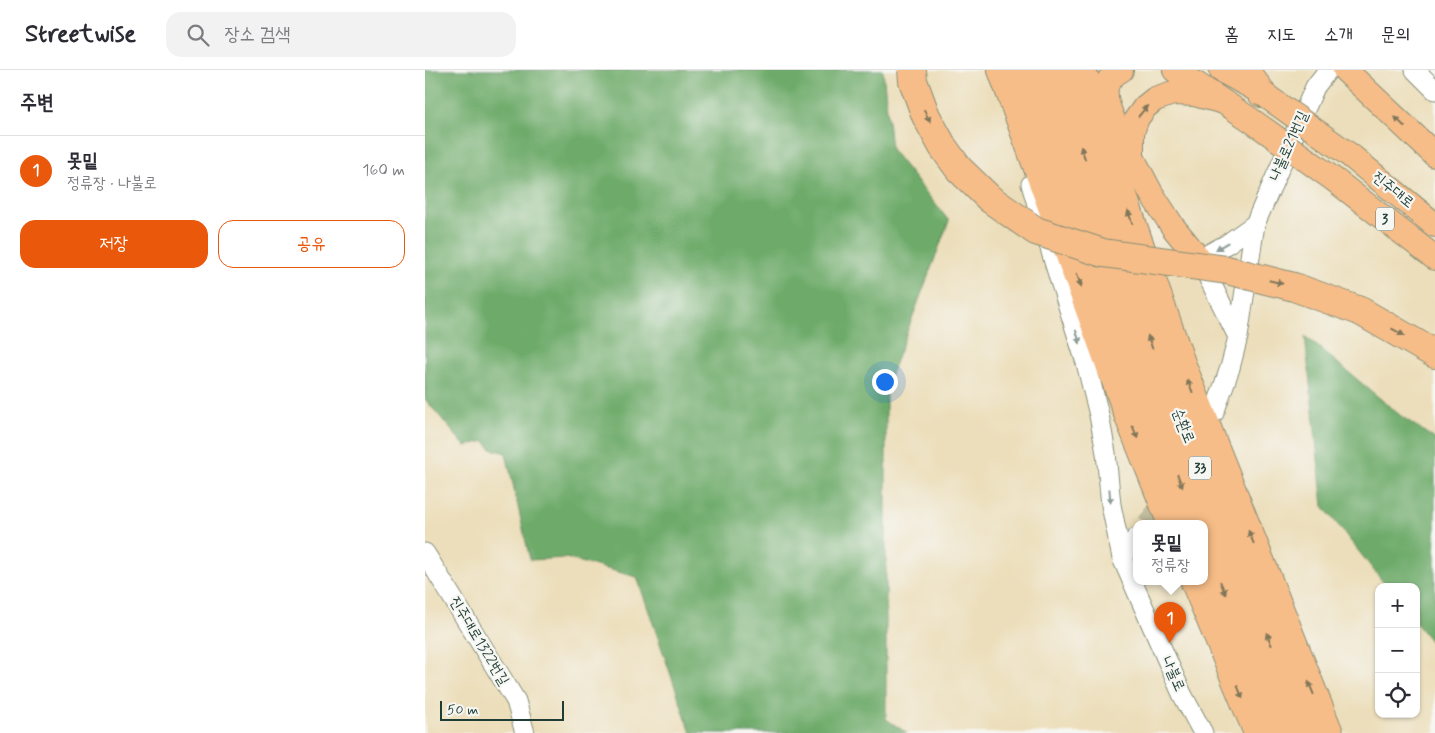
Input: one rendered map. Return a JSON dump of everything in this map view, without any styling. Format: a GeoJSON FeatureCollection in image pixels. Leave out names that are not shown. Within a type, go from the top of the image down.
{"type":"FeatureCollection","features":[{"type":"Feature","properties":{"kind":"highway"},"geometry":{"type":"LineString","coordinates":[[912,70],[913,81],[926,116],[959,169],[990,199],[1036,231],[1103,254],[1227,270],[1294,286],[1360,311],[1435,354]]}},
{"type":"Feature","properties":{"kind":"highway"},"geometry":{"type":"LineString","coordinates":[[1002,70],[1131,422],[1170,520]]}},
{"type":"Feature","properties":{"kind":"highway","name":"순환로"},"geometry":{"type":"LineString","coordinates":[[1029,70],[1070,190],[1195,520]]}},
{"type":"Feature","properties":{"kind":"highway","name":"순환로"},"geometry":{"type":"LineString","coordinates":[[1055,70],[1168,390],[1307,733]]}},
{"type":"Feature","properties":{"kind":"highway"},"geometry":{"type":"LineString","coordinates":[[1082,70],[1134,229],[1181,363],[1329,733]]}},
{"type":"Feature","properties":{"kind":"highway"},"geometry":{"type":"LineString","coordinates":[[1244,70],[1262,93]]}},
{"type":"Feature","properties":{"kind":"highway"},"geometry":{"type":"LineString","coordinates":[[1092,97],[1111,115]]}},
{"type":"Feature","properties":{"kind":"highway"},"geometry":{"type":"LineString","coordinates":[[1208,553],[1283,733]]}},
{"type":"Feature","properties":{"kind":"highway"},"geometry":{"type":"LineString","coordinates":[[1196,585],[1258,733]]}},
{"type":"Feature","properties":{"kind":"main road"},"geometry":{"type":"LineString","coordinates":[[1121,70],[1111,77],[1106,86],[1106,98],[1111,115],[1151,193],[1199,259]]}},
{"type":"Feature","properties":{"kind":"main road","name":"3"},"geometry":{"type":"LineString","coordinates":[[1175,70],[1220,101]]}},
{"type":"Feature","properties":{"kind":"main road","name":"3"},"geometry":{"type":"LineString","coordinates":[[1221,70],[1262,93]]}},
{"type":"Feature","properties":{"kind":"main road"},"geometry":{"type":"LineString","coordinates":[[1345,70],[1435,155]]}},
{"type":"Feature","properties":{"kind":"main road"},"geometry":{"type":"LineString","coordinates":[[1132,157],[1132,132],[1137,118],[1145,107],[1155,99],[1173,93],[1194,94],[1220,101]]}},
{"type":"Feature","properties":{"kind":"main road","name":"진주대로"},"geometry":{"type":"LineString","coordinates":[[1262,93],[1351,156],[1435,224]]}},
{"type":"Feature","properties":{"kind":"main road","name":"진주대로"},"geometry":{"type":"LineString","coordinates":[[1220,101],[1251,120],[1336,181],[1435,258]]}},
{"type":"Feature","properties":{"kind":"street","name":"나불로21번길"},"geometry":{"type":"LineString","coordinates":[[1214,412],[1231,368],[1238,338],[1255,224],[1315,87],[1328,70]]}},
{"type":"Feature","properties":{"kind":"street"},"geometry":{"type":"LineString","coordinates":[[1415,70],[1435,90]]}},
{"type":"Feature","properties":{"kind":"street","name":"나불로"},"geometry":{"type":"LineString","coordinates":[[1021,123],[1018,140],[1086,363],[1099,415],[1106,453],[1111,505],[1122,558],[1133,583]]}},
{"type":"Feature","properties":{"kind":"street"},"geometry":{"type":"LineString","coordinates":[[1238,338],[1199,259],[1227,244],[1255,224]]}},
{"type":"Feature","properties":{"kind":"street"},"geometry":{"type":"LineString","coordinates":[[1122,558],[1133,542]]}},
{"type":"Feature","properties":{"kind":"street","name":"진주대로1322번길"},"geometry":{"type":"LineString","coordinates":[[425,553],[516,701],[525,733]]}},
{"type":"Feature","properties":{"kind":"street","name":"나불로"},"geometry":{"type":"LineString","coordinates":[[1134,585],[1182,694],[1203,733]]}},
{"type":"Feature","properties":{"kind":"green space"},"geometry":{"type":"Polygon","coordinates":[[[425,70],[883,70],[891,149],[949,221],[886,387],[886,719],[907,733],[691,733],[637,577],[566,558],[530,560],[506,453],[491,449],[485,441],[465,446],[425,399],[425,70]]]}},
{"type":"Feature","properties":{"kind":"green space"},"geometry":{"type":"Polygon","coordinates":[[[1305,336],[1401,416],[1435,439],[1435,647],[1420,628],[1420,583],[1384,583],[1323,506],[1305,336]]]}},
{"type":"Feature","properties":{"kind":"tunnel"},"geometry":{"type":"LineString","coordinates":[[1150,520],[1167,494]]}},
{"type":"Feature","properties":{"kind":"place","name":"못밑"},"geometry":{"type":"Point","coordinates":[1170,643]}}]}
